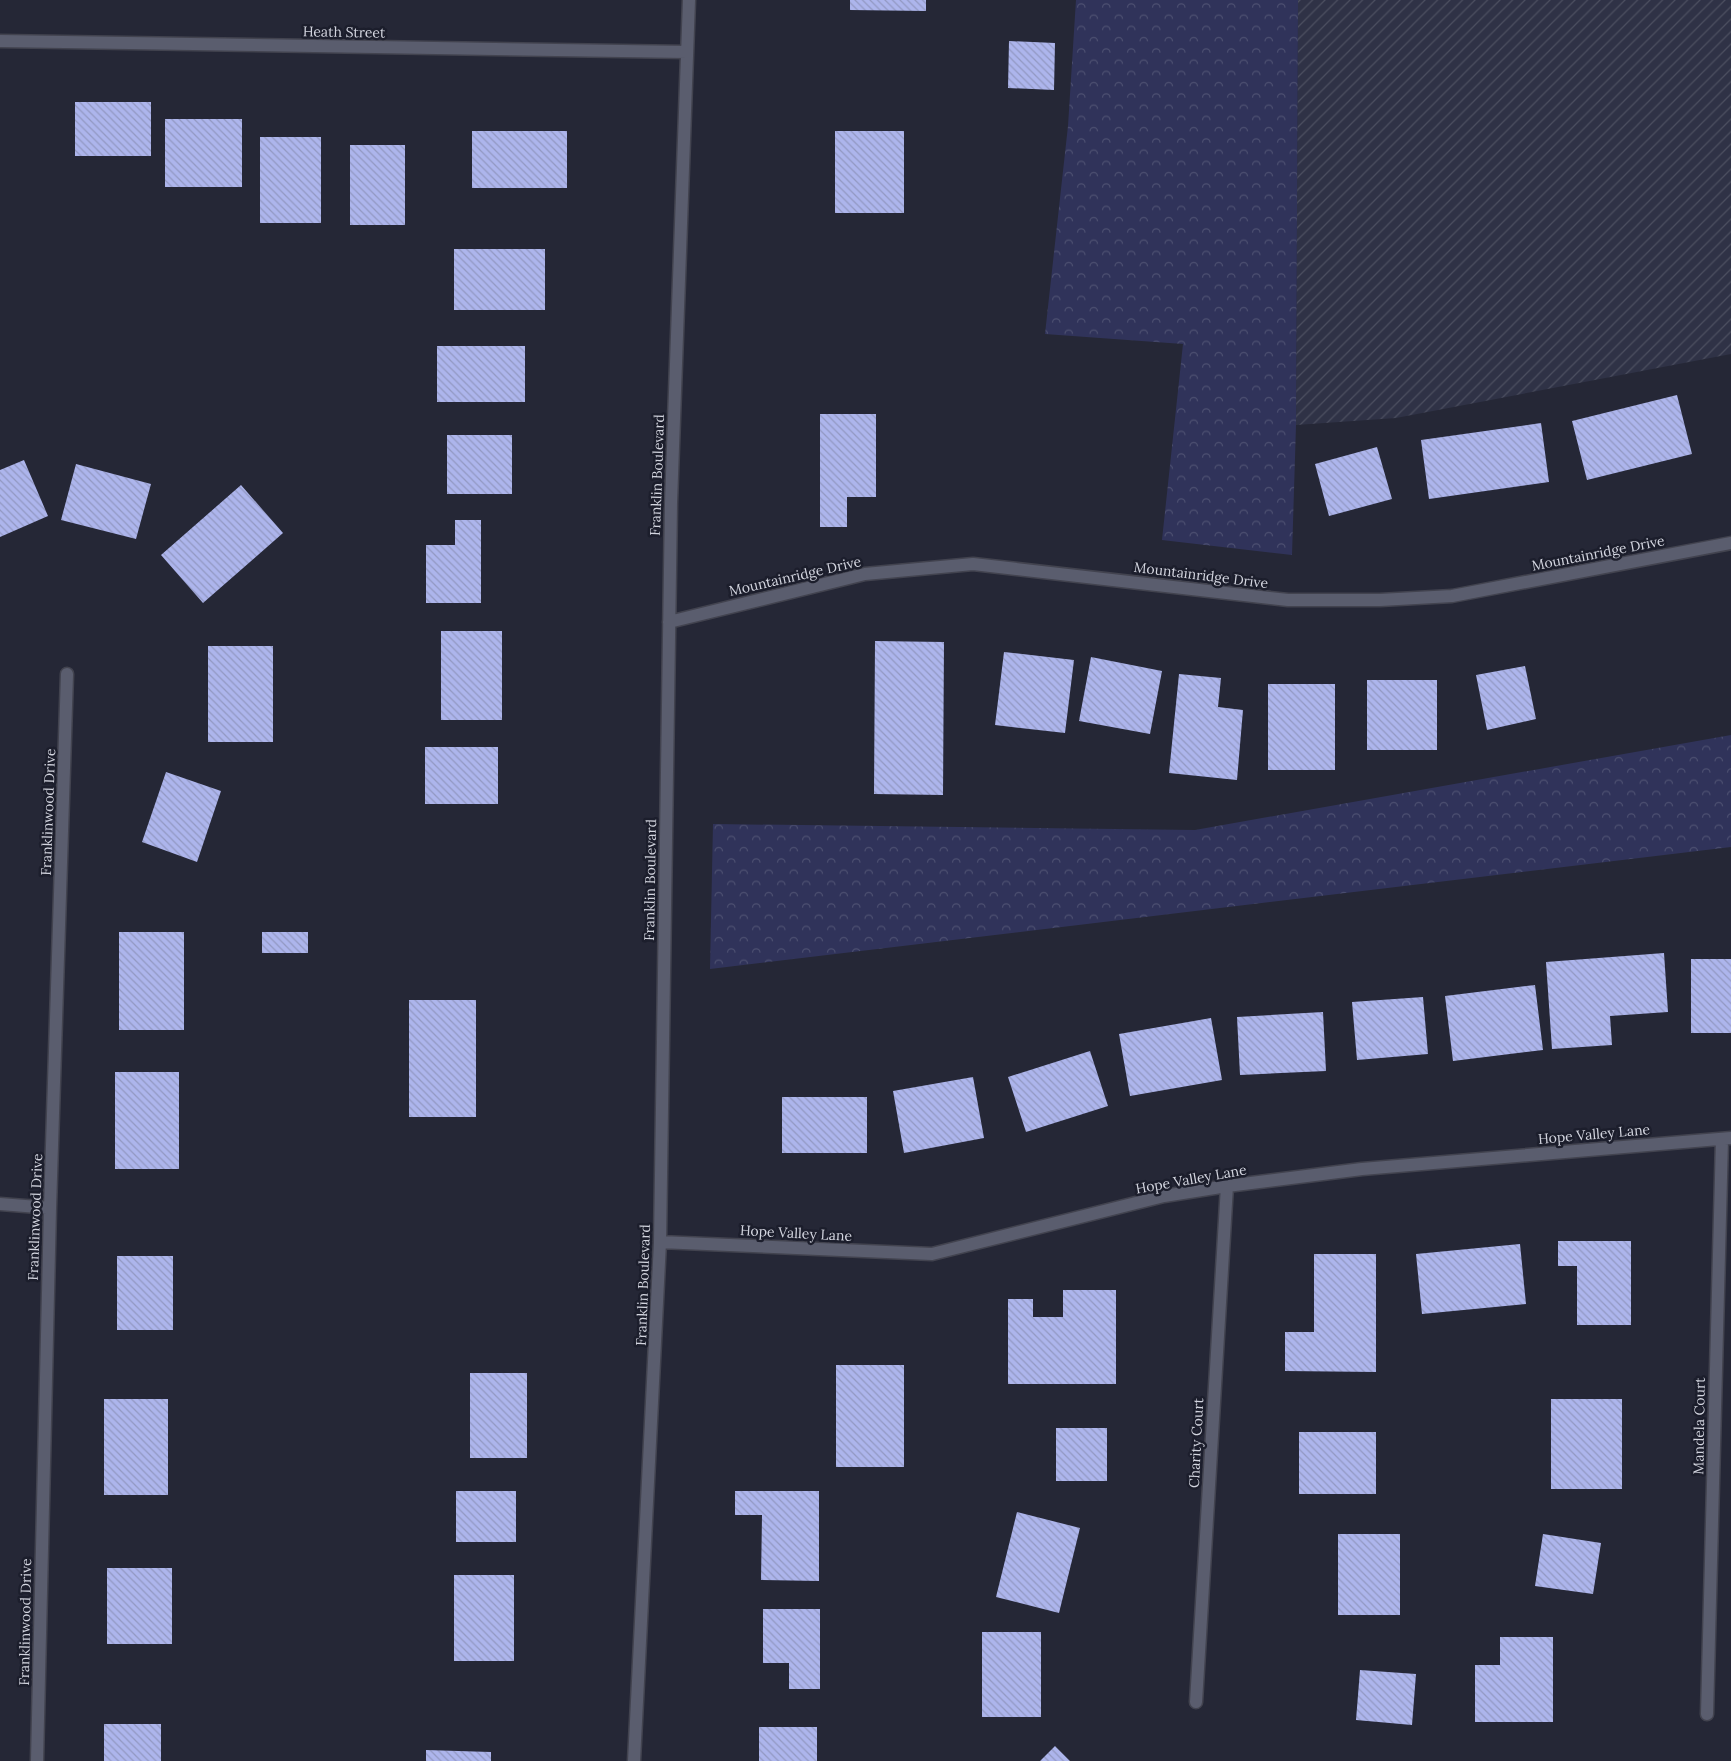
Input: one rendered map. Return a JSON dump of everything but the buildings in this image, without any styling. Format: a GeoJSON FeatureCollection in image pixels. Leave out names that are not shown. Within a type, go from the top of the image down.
{"type":"FeatureCollection","features":[{"type":"Feature","properties":{"kind":"street","name":"Franklin Boulevard"},"geometry":{"type":"LineString","coordinates":[[634,1761],[660,1242],[671,502],[689,0]]}},
{"type":"Feature","properties":{"kind":"street","name":"Heath Street"},"geometry":{"type":"LineString","coordinates":[[0,41],[687,52]]}},
{"type":"Feature","properties":{"kind":"street","name":"Mountainridge Drive"},"geometry":{"type":"LineString","coordinates":[[669,622],[865,574],[973,564],[1288,600],[1380,600],[1452,596],[1731,543]]}},
{"type":"Feature","properties":{"kind":"street","name":"Franklinwood Drive"},"geometry":{"type":"LineString","coordinates":[[37,1761],[50,1208],[67,674]]}},
{"type":"Feature","properties":{"kind":"street","name":"Hope Valley Lane"},"geometry":{"type":"LineString","coordinates":[[660,1242],[932,1254],[1164,1196],[1227,1186],[1362,1168],[1726,1138]]}},
{"type":"Feature","properties":{"kind":"street","name":"Mandela Court"},"geometry":{"type":"LineString","coordinates":[[1707,1714],[1726,1138]]}},
{"type":"Feature","properties":{"kind":"street","name":"Charity Court"},"geometry":{"type":"LineString","coordinates":[[1196,1702],[1227,1186]]}},
{"type":"Feature","properties":{"kind":"street"},"geometry":{"type":"LineString","coordinates":[[0,1204],[50,1208]]}},
{"type":"Feature","properties":{"kind":"shaded area"},"geometry":{"type":"Polygon","coordinates":[[[1298,0],[1731,0],[1731,354],[1396,418],[1296,425],[1298,0]]]}},
{"type":"Feature","properties":{"kind":"green space"},"geometry":{"type":"Polygon","coordinates":[[[1076,0],[1298,0],[1296,425],[1292,555],[1162,540],[1183,344],[1045,334],[1068,126],[1076,0]]]}},
{"type":"Feature","properties":{"kind":"green space"},"geometry":{"type":"Polygon","coordinates":[[[1731,735],[1731,847],[710,969],[713,824],[1195,830],[1731,735]]]}}]}
